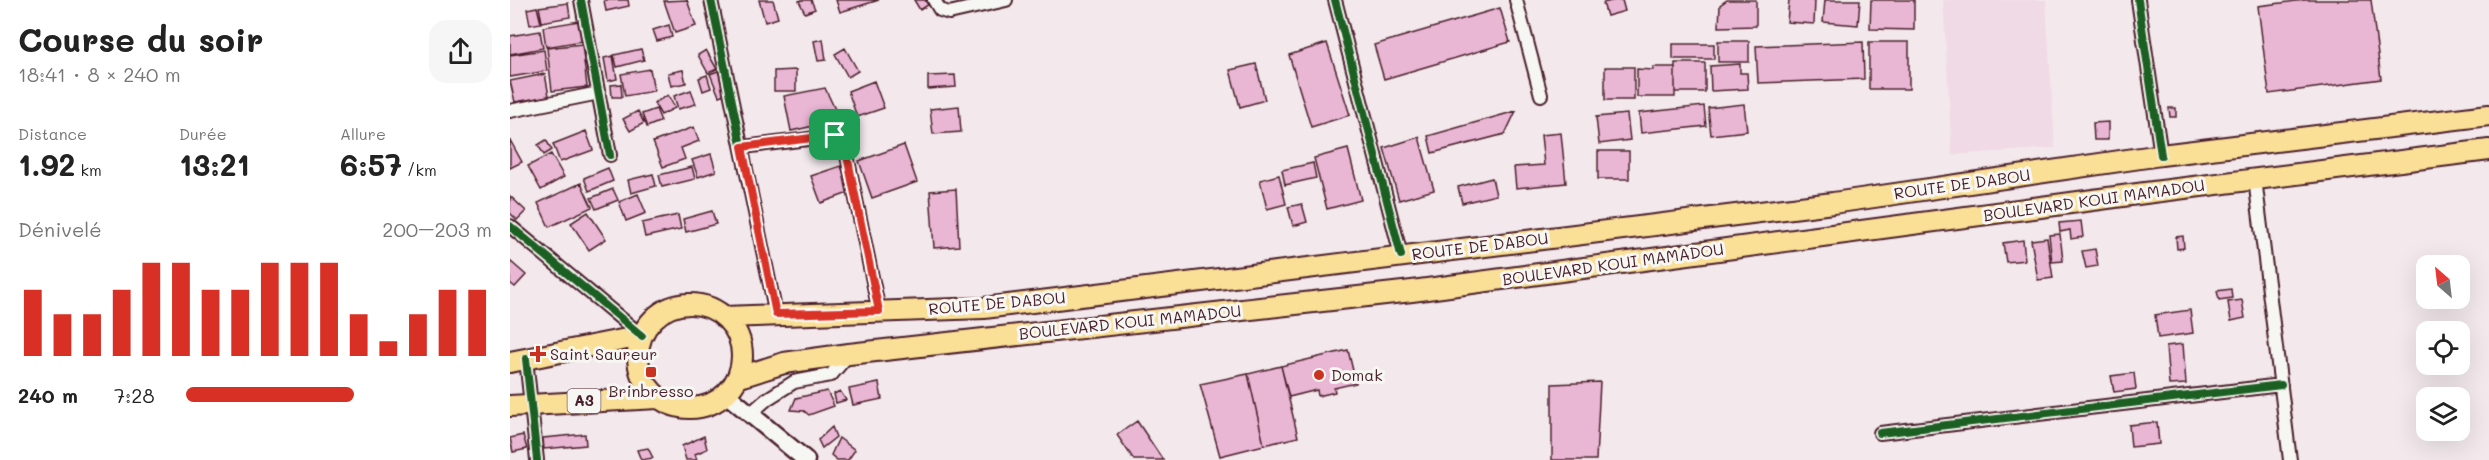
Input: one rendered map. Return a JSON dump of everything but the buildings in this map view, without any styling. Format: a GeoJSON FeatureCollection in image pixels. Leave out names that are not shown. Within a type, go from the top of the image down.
{"type":"FeatureCollection","features":[{"type":"Feature","properties":{"kind":"main road","name":"BOULEVARD KOUI MAMADOU"},"geometry":{"type":"LineString","coordinates":[[2161,155],[2489,115]]}},
{"type":"Feature","properties":{"kind":"main road","name":"BOULEVARD KOUI MAMADOU"},"geometry":{"type":"LineString","coordinates":[[732,386],[784,363],[849,354],[1412,291],[2489,150]]}},
{"type":"Feature","properties":{"kind":"main road","name":"ROUTE DE DABOU"},"geometry":{"type":"LineString","coordinates":[[724,317],[984,308],[1833,203],[2161,155]]}},
{"type":"Feature","properties":{"kind":"main road"},"geometry":{"type":"LineString","coordinates":[[695,304],[711,308],[724,317],[735,330],[741,346],[742,362],[732,386],[714,403],[700,408],[678,406],[658,398],[646,385],[639,369],[638,352],[642,336],[651,322],[663,312],[678,306],[695,304]]}},
{"type":"Feature","properties":{"kind":"main road"},"geometry":{"type":"LineString","coordinates":[[518,360],[642,336]]}},
{"type":"Feature","properties":{"kind":"main road","name":"A3"},"geometry":{"type":"LineString","coordinates":[[520,405],[658,398]]}},
{"type":"Feature","properties":{"kind":"street"},"geometry":{"type":"LineString","coordinates":[[581,0],[610,154]]}},
{"type":"Feature","properties":{"kind":"street"},"geometry":{"type":"LineString","coordinates":[[711,0],[776,314]]}},
{"type":"Feature","properties":{"kind":"street"},"geometry":{"type":"LineString","coordinates":[[934,0],[940,10],[949,13],[1006,0]]}},
{"type":"Feature","properties":{"kind":"street"},"geometry":{"type":"LineString","coordinates":[[1335,0],[1401,255]]}},
{"type":"Feature","properties":{"kind":"street"},"geometry":{"type":"LineString","coordinates":[[1516,0],[1541,95]]}},
{"type":"Feature","properties":{"kind":"street"},"geometry":{"type":"LineString","coordinates":[[2138,0],[2161,155]]}},
{"type":"Feature","properties":{"kind":"street"},"geometry":{"type":"LineString","coordinates":[[510,111],[599,93]]}},
{"type":"Feature","properties":{"kind":"street"},"geometry":{"type":"LineString","coordinates":[[742,147],[841,135],[879,311]]}},
{"type":"Feature","properties":{"kind":"street"},"geometry":{"type":"LineString","coordinates":[[2255,179],[2289,460]]}},
{"type":"Feature","properties":{"kind":"street"},"geometry":{"type":"LineString","coordinates":[[510,226],[642,336]]}},
{"type":"Feature","properties":{"kind":"street"},"geometry":{"type":"LineString","coordinates":[[750,414],[766,399],[794,382],[831,375],[849,354]]}},
{"type":"Feature","properties":{"kind":"street"},"geometry":{"type":"LineString","coordinates":[[518,360],[520,405],[537,460]]}},
{"type":"Feature","properties":{"kind":"street"},"geometry":{"type":"LineString","coordinates":[[1880,433],[2281,385]]}},
{"type":"Feature","properties":{"kind":"street"},"geometry":{"type":"LineString","coordinates":[[732,386],[750,414],[806,460]]}},
{"type":"Feature","properties":{"kind":"shaded area"},"geometry":{"type":"Polygon","coordinates":[[[1943,0],[2046,0],[2055,148],[1952,155],[1943,0]]]}},
{"type":"Feature","properties":{"kind":"cycle path"},"geometry":{"type":"LineString","coordinates":[[581,0],[610,155]]}},
{"type":"Feature","properties":{"kind":"cycle path"},"geometry":{"type":"LineString","coordinates":[[711,0],[776,314]]}},
{"type":"Feature","properties":{"kind":"cycle path"},"geometry":{"type":"LineString","coordinates":[[1335,0],[1401,255]]}},
{"type":"Feature","properties":{"kind":"cycle path"},"geometry":{"type":"LineString","coordinates":[[2138,0],[2161,155]]}},
{"type":"Feature","properties":{"kind":"cycle path"},"geometry":{"type":"LineString","coordinates":[[510,226],[642,336]]}},
{"type":"Feature","properties":{"kind":"cycle path"},"geometry":{"type":"LineString","coordinates":[[526,359],[537,460]]}},
{"type":"Feature","properties":{"kind":"cycle path"},"geometry":{"type":"LineString","coordinates":[[1880,433],[2281,385]]}},
{"type":"Feature","properties":{"kind":"place","name":"Saint Saureur"},"geometry":{"type":"Point","coordinates":[538,354]}},
{"type":"Feature","properties":{"kind":"place","name":"Brinbresso"},"geometry":{"type":"Point","coordinates":[651,372]}},
{"type":"Feature","properties":{"kind":"place","name":"Domak"},"geometry":{"type":"Point","coordinates":[1319,375]}},
{"type":"Feature","properties":{"kind":"route"},"geometry":{"type":"LineString","coordinates":[[835,135],[841,135],[845,146],[879,311],[776,314],[742,147],[835,135]]}}]}
